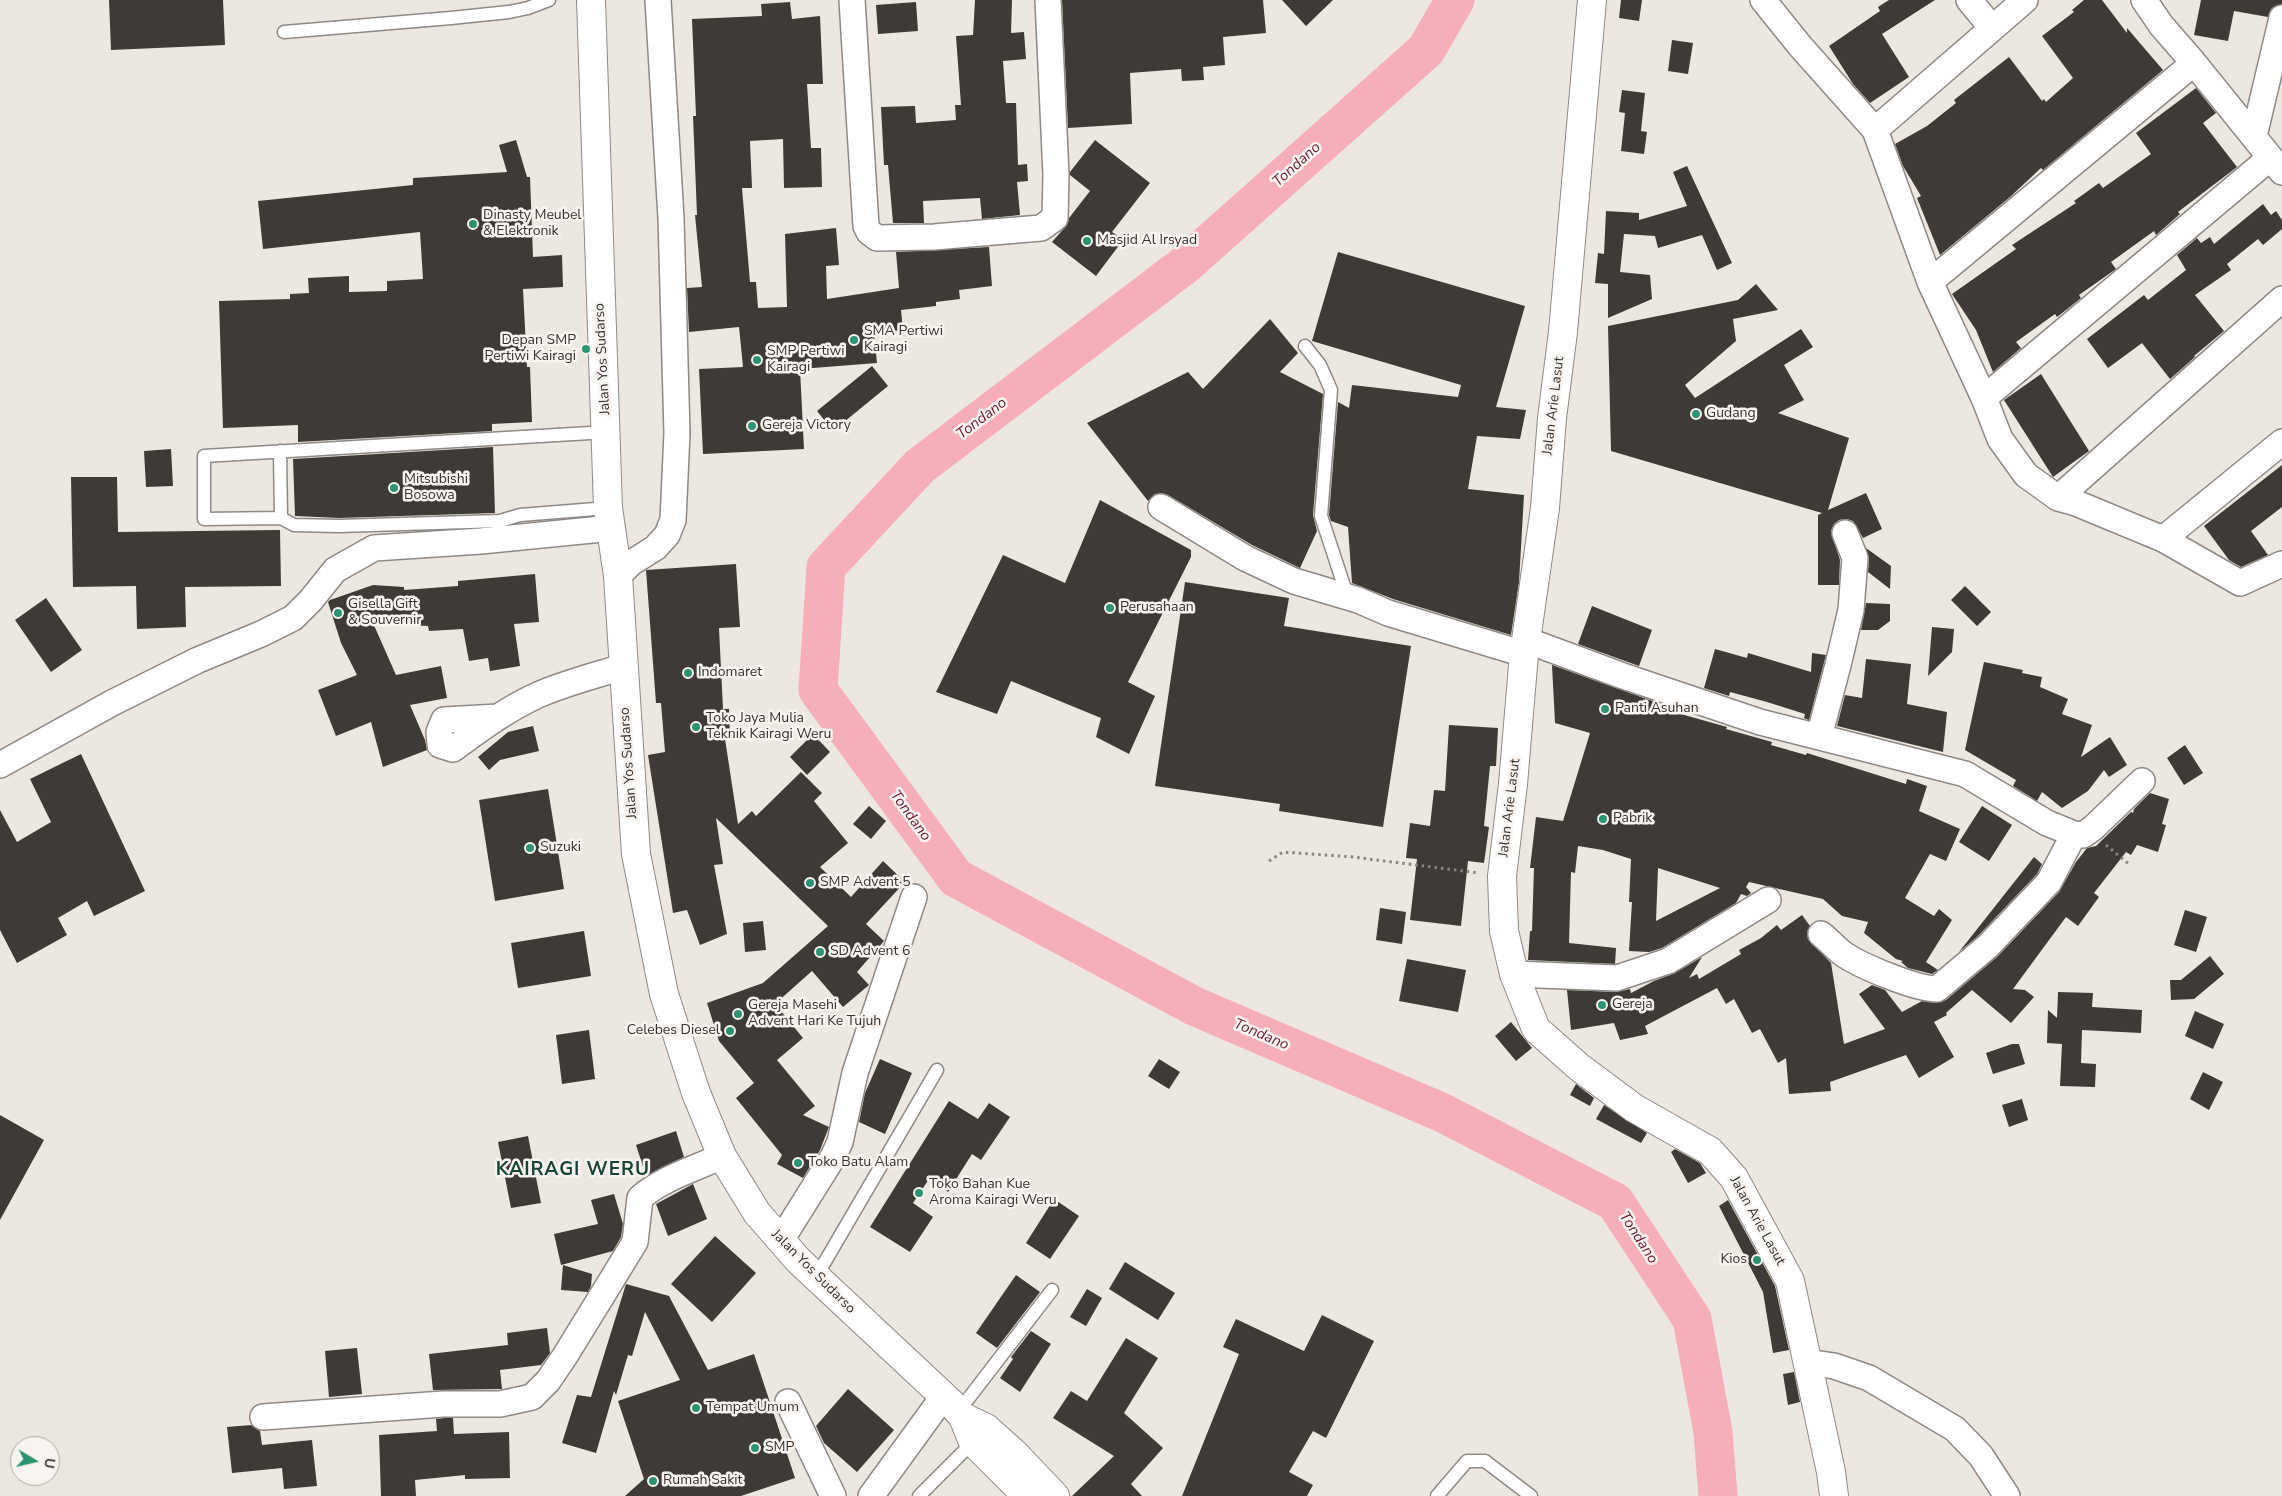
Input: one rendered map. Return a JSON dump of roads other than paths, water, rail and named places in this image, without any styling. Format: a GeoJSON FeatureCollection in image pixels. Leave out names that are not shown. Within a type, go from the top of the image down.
{"type":"FeatureCollection","features":[{"type":"Feature","properties":{"kind":"main road","name":"Jalan Yos Sudarso"},"geometry":{"type":"LineString","coordinates":[[591,0],[600,313],[610,518],[618,576],[622,667],[636,854],[664,994],[696,1093],[722,1156],[758,1213],[816,1277],[955,1408]]}},
{"type":"Feature","properties":{"kind":"main road","name":"Jalan Arie Lasut"},"geometry":{"type":"LineString","coordinates":[[1592,0],[1566,305],[1552,418],[1544,508],[1525,647],[1513,784],[1502,876],[1504,931],[1514,974],[1536,1029],[1578,1067],[1634,1108],[1710,1151],[1734,1178],[1790,1281],[1831,1472],[1834,1496]]}},
{"type":"Feature","properties":{"kind":"main road"},"geometry":{"type":"LineString","coordinates":[[955,1408],[973,1442],[1027,1496]]}},
{"type":"Feature","properties":{"kind":"main road"},"geometry":{"type":"LineString","coordinates":[[955,1408],[986,1428],[1016,1454],[1055,1496]]}},
{"type":"Feature","properties":{"kind":"street"},"geometry":{"type":"LineString","coordinates":[[618,576],[631,563],[656,548],[667,535],[673,520],[677,433],[672,248],[658,0]]}},
{"type":"Feature","properties":{"kind":"street"},"geometry":{"type":"LineString","coordinates":[[852,0],[866,226],[869,232],[877,238],[934,237],[1041,228],[1055,218],[1056,175],[1048,0]]}},
{"type":"Feature","properties":{"kind":"street"},"geometry":{"type":"LineString","coordinates":[[1763,0],[1801,47],[1875,130],[1930,282],[1984,398],[2000,439],[2026,476],[2058,498],[2076,503],[2163,539],[2240,584],[2282,564]]}},
{"type":"Feature","properties":{"kind":"street"},"geometry":{"type":"LineString","coordinates":[[1969,0],[1992,28]]}},
{"type":"Feature","properties":{"kind":"street"},"geometry":{"type":"LineString","coordinates":[[1875,130],[2025,0]]}},
{"type":"Feature","properties":{"kind":"street"},"geometry":{"type":"LineString","coordinates":[[1984,398],[2276,165],[2161,25],[2144,0]]}},
{"type":"Feature","properties":{"kind":"street"},"geometry":{"type":"LineString","coordinates":[[2161,25],[2167,0]]}},
{"type":"Feature","properties":{"kind":"street"},"geometry":{"type":"LineString","coordinates":[[2254,136],[2282,18]]}},
{"type":"Feature","properties":{"kind":"street"},"geometry":{"type":"LineString","coordinates":[[1930,282],[2194,63]]}},
{"type":"Feature","properties":{"kind":"street"},"geometry":{"type":"LineString","coordinates":[[2058,498],[2282,299]]}},
{"type":"Feature","properties":{"kind":"street"},"geometry":{"type":"LineString","coordinates":[[2163,539],[2282,442]]}},
{"type":"Feature","properties":{"kind":"street"},"geometry":{"type":"LineString","coordinates":[[1161,507],[1245,558],[1294,581],[1396,615],[1525,647],[1623,676],[1760,722],[1965,774],[2047,823],[2081,832]]}},
{"type":"Feature","properties":{"kind":"street"},"geometry":{"type":"LineString","coordinates":[[0,765],[129,694],[198,660],[261,634],[293,618],[311,600],[335,570],[374,548],[481,541],[610,518]]}},
{"type":"Feature","properties":{"kind":"street"},"geometry":{"type":"LineString","coordinates":[[1818,737],[1851,610],[1855,558],[1846,533]]}},
{"type":"Feature","properties":{"kind":"street"},"geometry":{"type":"LineString","coordinates":[[498,717],[538,695],[572,682],[622,667]]}},
{"type":"Feature","properties":{"kind":"street"},"geometry":{"type":"LineString","coordinates":[[1821,934],[1843,954],[1924,989],[1937,989],[1988,946],[2049,882],[2081,832],[2142,781]]}},
{"type":"Feature","properties":{"kind":"street"},"geometry":{"type":"LineString","coordinates":[[781,1240],[840,1142],[855,1073],[914,897]]}},
{"type":"Feature","properties":{"kind":"street"},"geometry":{"type":"LineString","coordinates":[[1514,974],[1617,978],[1668,961],[1768,900]]}},
{"type":"Feature","properties":{"kind":"street"},"geometry":{"type":"LineString","coordinates":[[263,1417],[443,1404],[500,1404],[532,1397],[548,1381],[565,1356],[635,1242],[640,1198],[650,1189],[722,1156]]}},
{"type":"Feature","properties":{"kind":"street"},"geometry":{"type":"LineString","coordinates":[[1807,1362],[1834,1366],[1869,1378],[1955,1429],[1981,1456],[2007,1496]]}},
{"type":"Feature","properties":{"kind":"street"},"geometry":{"type":"LineString","coordinates":[[788,1402],[832,1496]]}},
{"type":"Feature","properties":{"kind":"street"},"geometry":{"type":"LineString","coordinates":[[871,1496],[955,1408]]}},
{"type":"Feature","properties":{"kind":"lane"},"geometry":{"type":"LineString","coordinates":[[284,32],[451,18],[528,8],[549,0]]}},
{"type":"Feature","properties":{"kind":"lane"},"geometry":{"type":"LineString","coordinates":[[1305,346],[1317,359],[1331,390],[1321,516],[1348,598]]}},
{"type":"Feature","properties":{"kind":"lane"},"geometry":{"type":"LineString","coordinates":[[607,432],[204,456],[204,519],[281,518],[294,525],[330,526],[500,521],[520,515],[610,518]]}},
{"type":"Feature","properties":{"kind":"lane"},"geometry":{"type":"LineString","coordinates":[[280,451],[281,518]]}},
{"type":"Feature","properties":{"kind":"lane"},"geometry":{"type":"LineString","coordinates":[[816,1277],[937,1070]]}},
{"type":"Feature","properties":{"kind":"lane"},"geometry":{"type":"LineString","coordinates":[[955,1408],[1052,1290]]}},
{"type":"Feature","properties":{"kind":"lane"},"geometry":{"type":"LineString","coordinates":[[919,1496],[973,1442]]}},
{"type":"Feature","properties":{"kind":"lane"},"geometry":{"type":"LineString","coordinates":[[1437,1496],[1467,1460],[1485,1461],[1531,1496]]}},
{"type":"Feature","properties":{"kind":"waterway","name":"Tondano"},"geometry":{"type":"LineString","coordinates":[[1455,0],[1426,50],[1186,264],[920,466],[826,567],[818,690],[956,878],[1194,1006],[1443,1113],[1615,1202],[1692,1319],[1713,1432],[1718,1496]]}},
{"type":"Feature","properties":{"kind":"place","name":"Dinasty Meubel & Elektronik"},"geometry":{"type":"Point","coordinates":[473,224]}},
{"type":"Feature","properties":{"kind":"place","name":"Masjid Al Irsyad"},"geometry":{"type":"Point","coordinates":[1087,241]}},
{"type":"Feature","properties":{"kind":"place","name":"SMA Pertiwi Kairagi"},"geometry":{"type":"Point","coordinates":[854,340]}},
{"type":"Feature","properties":{"kind":"place","name":"Depan SMP Pertiwi Kairagi"},"geometry":{"type":"Point","coordinates":[586,349]}},
{"type":"Feature","properties":{"kind":"place","name":"SMP Pertiwi Kairagi"},"geometry":{"type":"Point","coordinates":[757,360]}},
{"type":"Feature","properties":{"kind":"place","name":"Gudang"},"geometry":{"type":"Point","coordinates":[1696,414]}},
{"type":"Feature","properties":{"kind":"place","name":"Gereja Victory"},"geometry":{"type":"Point","coordinates":[752,426]}},
{"type":"Feature","properties":{"kind":"place","name":"Mitsubishi Bosowa"},"geometry":{"type":"Point","coordinates":[394,488]}},
{"type":"Feature","properties":{"kind":"place","name":"Perusahaan"},"geometry":{"type":"Point","coordinates":[1110,608]}},
{"type":"Feature","properties":{"kind":"place","name":"Gisella Gift & Souvernir"},"geometry":{"type":"Point","coordinates":[338,613]}},
{"type":"Feature","properties":{"kind":"place","name":"Indomaret"},"geometry":{"type":"Point","coordinates":[688,673]}},
{"type":"Feature","properties":{"kind":"place","name":"Panti Asuhan"},"geometry":{"type":"Point","coordinates":[1605,709]}},
{"type":"Feature","properties":{"kind":"place","name":"Toko Jaya Mulia Teknik Kairagi Weru"},"geometry":{"type":"Point","coordinates":[696,727]}},
{"type":"Feature","properties":{"kind":"place","name":"Pabrik"},"geometry":{"type":"Point","coordinates":[1603,819]}},
{"type":"Feature","properties":{"kind":"place","name":"Suzuki"},"geometry":{"type":"Point","coordinates":[530,848]}},
{"type":"Feature","properties":{"kind":"place","name":"SMP Advent 5"},"geometry":{"type":"Point","coordinates":[810,883]}},
{"type":"Feature","properties":{"kind":"place","name":"SD Advent 6"},"geometry":{"type":"Point","coordinates":[820,952]}},
{"type":"Feature","properties":{"kind":"place","name":"Gereja"},"geometry":{"type":"Point","coordinates":[1602,1005]}},
{"type":"Feature","properties":{"kind":"place","name":"Gereja Masehi Advent Hari Ke Tujuh"},"geometry":{"type":"Point","coordinates":[738,1014]}},
{"type":"Feature","properties":{"kind":"place","name":"Celebes Diesel"},"geometry":{"type":"Point","coordinates":[730,1031]}},
{"type":"Feature","properties":{"kind":"place","name":"Toko Batu Alam"},"geometry":{"type":"Point","coordinates":[798,1163]}},
{"type":"Feature","properties":{"kind":"place","name":"Toko Bahan Kue Aroma Kairagi Weru"},"geometry":{"type":"Point","coordinates":[919,1193]}},
{"type":"Feature","properties":{"kind":"place","name":"Kios"},"geometry":{"type":"Point","coordinates":[1757,1260]}},
{"type":"Feature","properties":{"kind":"place","name":"Tempat Umum"},"geometry":{"type":"Point","coordinates":[696,1408]}},
{"type":"Feature","properties":{"kind":"place","name":"SMP"},"geometry":{"type":"Point","coordinates":[755,1448]}},
{"type":"Feature","properties":{"kind":"place","name":"Rumah Sakit"},"geometry":{"type":"Point","coordinates":[653,1481]}},
{"type":"Feature","properties":{"kind":"district","name":"KAIRAGI WERU"},"geometry":{"type":"Point","coordinates":[573,1170]}}]}
